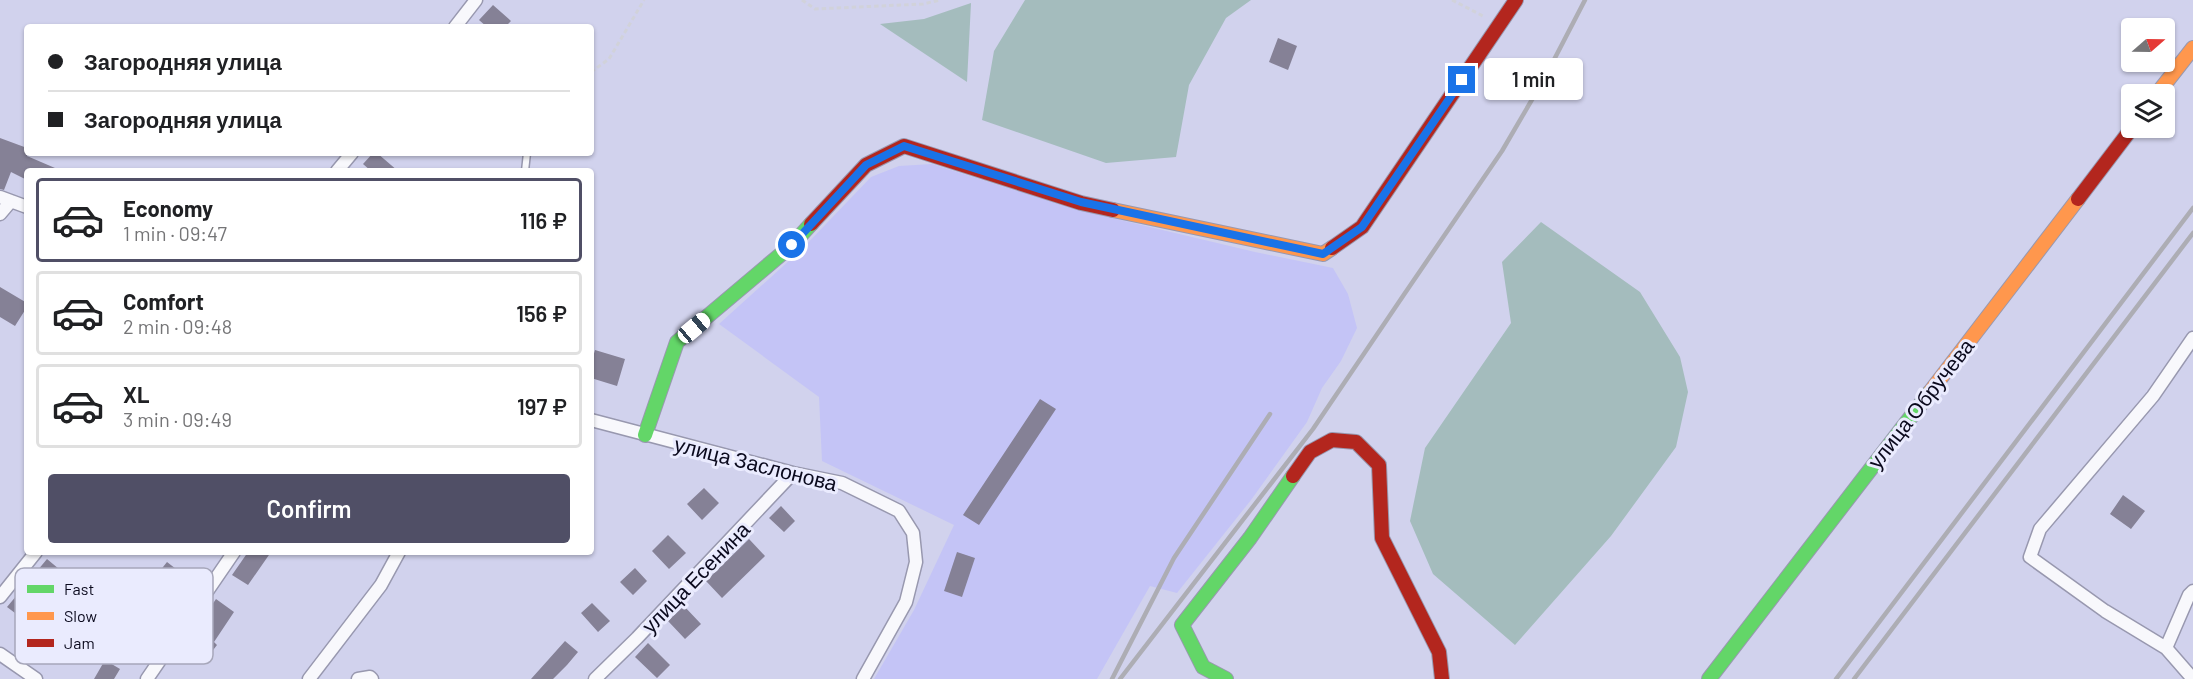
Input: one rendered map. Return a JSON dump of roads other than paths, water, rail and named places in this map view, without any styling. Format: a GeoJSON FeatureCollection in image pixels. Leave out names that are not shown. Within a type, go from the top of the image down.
{"type":"FeatureCollection","features":[{"type":"Feature","properties":{"kind":"street"},"geometry":{"type":"LineString","coordinates":[[457,24],[476,0]]}},
{"type":"Feature","properties":{"kind":"street"},"geometry":{"type":"LineString","coordinates":[[645,435],[677,342],[792,245],[866,165],[875,160],[904,146],[1081,202],[1323,254],[1362,227],[1516,0]]}},
{"type":"Feature","properties":{"kind":"street"},"geometry":{"type":"LineString","coordinates":[[2165,84],[2193,48]]}},
{"type":"Feature","properties":{"kind":"street","name":"улица Обручева"},"geometry":{"type":"LineString","coordinates":[[1708,679],[2124,138]]}},
{"type":"Feature","properties":{"kind":"street"},"geometry":{"type":"LineString","coordinates":[[340,168],[350,156]]}},
{"type":"Feature","properties":{"kind":"street"},"geometry":{"type":"LineString","coordinates":[[0,214],[5,199],[24,206]]}},
{"type":"Feature","properties":{"kind":"street"},"geometry":{"type":"LineString","coordinates":[[2193,338],[2153,396],[2040,529],[2030,557],[2105,611],[2166,648],[2193,679]]}},
{"type":"Feature","properties":{"kind":"street","name":"улица Заслонова"},"geometry":{"type":"LineString","coordinates":[[594,421],[793,473],[842,483],[899,511],[913,533],[916,562],[906,602],[863,679]]}},
{"type":"Feature","properties":{"kind":"street"},"geometry":{"type":"LineString","coordinates":[[1226,679],[1203,667],[1182,625],[1250,538],[1310,452],[1332,440],[1356,442],[1380,465],[1382,538],[1439,652],[1442,679]]}},
{"type":"Feature","properties":{"kind":"street","name":"улица Есенина"},"geometry":{"type":"LineString","coordinates":[[595,679],[637,638],[793,473]]}},
{"type":"Feature","properties":{"kind":"street"},"geometry":{"type":"LineString","coordinates":[[23,568],[34,555]]}},
{"type":"Feature","properties":{"kind":"street"},"geometry":{"type":"LineString","coordinates":[[213,583],[232,555]]}},
{"type":"Feature","properties":{"kind":"street"},"geometry":{"type":"LineString","coordinates":[[309,679],[381,585],[397,555]]}},
{"type":"Feature","properties":{"kind":"street"},"geometry":{"type":"LineString","coordinates":[[0,597],[15,578]]}},
{"type":"Feature","properties":{"kind":"street"},"geometry":{"type":"LineString","coordinates":[[2166,648],[2189,595],[2193,591]]}},
{"type":"Feature","properties":{"kind":"street"},"geometry":{"type":"LineString","coordinates":[[0,654],[36,679]]}},
{"type":"Feature","properties":{"kind":"street"},"geometry":{"type":"LineString","coordinates":[[147,679],[157,664]]}},
{"type":"Feature","properties":{"kind":"street"},"geometry":{"type":"LineString","coordinates":[[358,679],[370,677],[372,679]]}},
{"type":"Feature","properties":{"kind":"railway"},"geometry":{"type":"LineString","coordinates":[[1120,679],[1313,429],[1502,151],[1544,79],[1585,0]]}},
{"type":"Feature","properties":{"kind":"railway"},"geometry":{"type":"LineString","coordinates":[[1836,679],[2193,208]]}},
{"type":"Feature","properties":{"kind":"railway"},"geometry":{"type":"LineString","coordinates":[[1854,679],[2193,233]]}},
{"type":"Feature","properties":{"kind":"railway"},"geometry":{"type":"LineString","coordinates":[[1112,679],[1174,558],[1270,414]]}}]}
